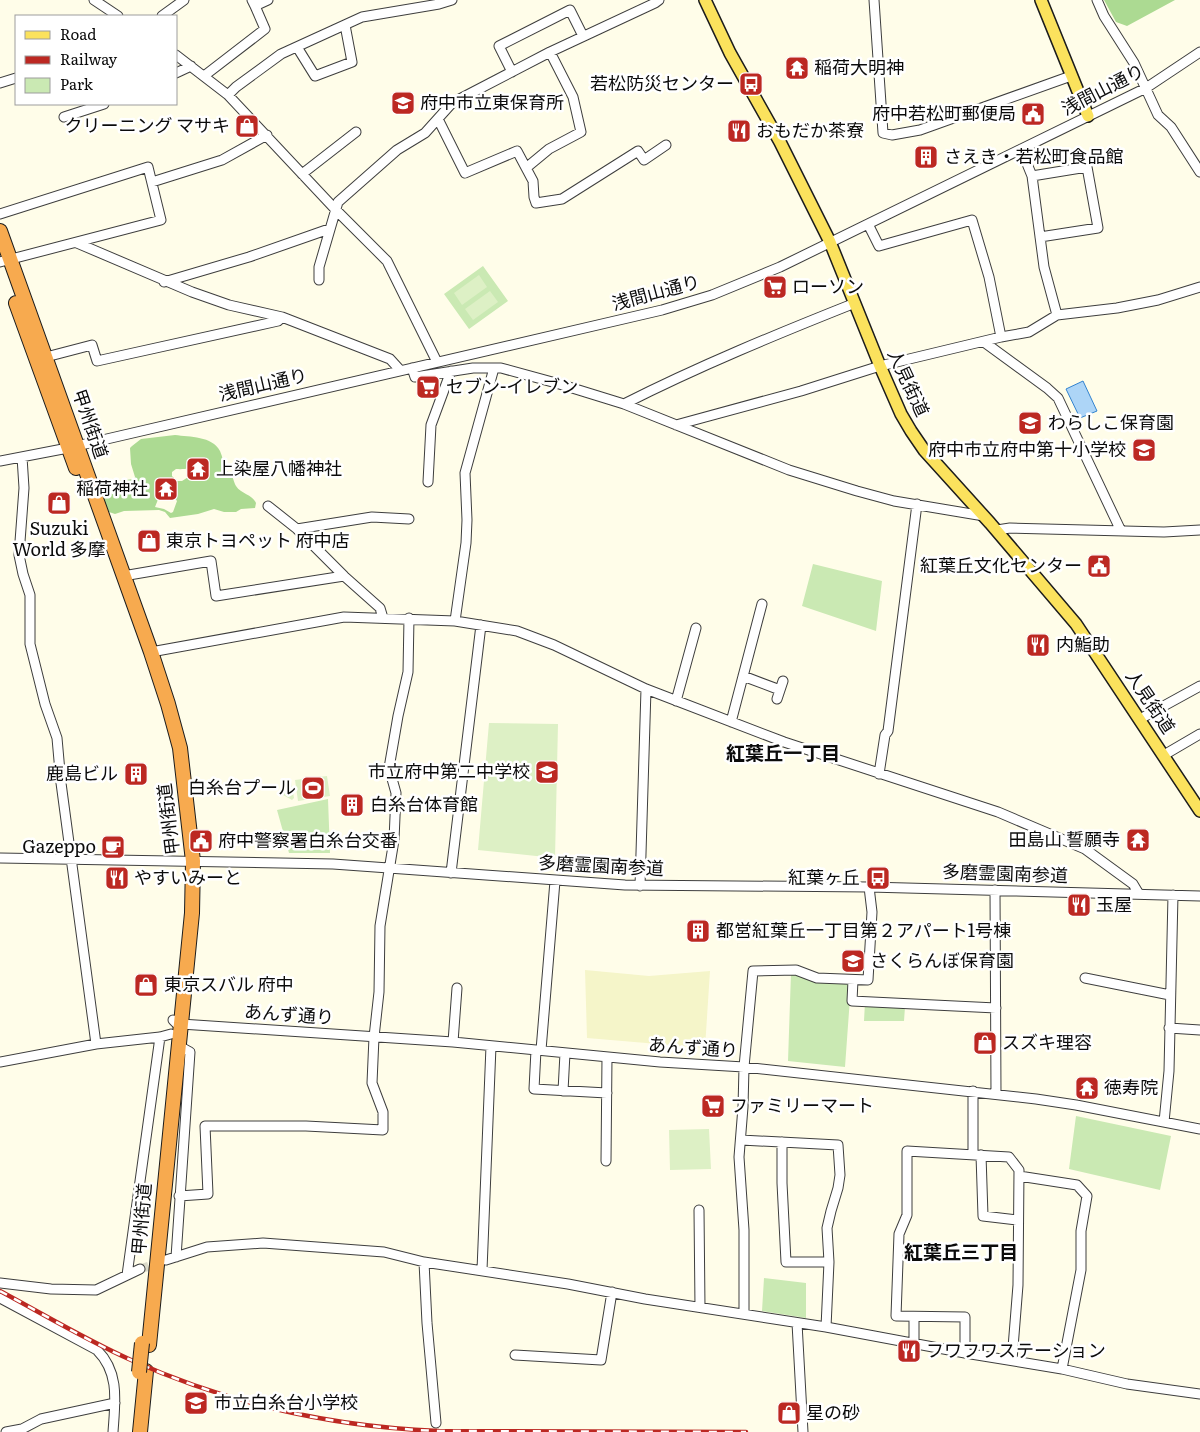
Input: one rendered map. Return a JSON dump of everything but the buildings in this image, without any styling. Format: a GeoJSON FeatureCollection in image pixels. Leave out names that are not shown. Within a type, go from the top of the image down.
{"type":"FeatureCollection","features":[{"type":"Feature","properties":{"kind":"highway","name":"甲州街道"},"geometry":{"type":"LineString","coordinates":[[0,231],[3,260],[151,652],[180,748],[189,861],[171,1029],[146,1344]]}},
{"type":"Feature","properties":{"kind":"highway","name":"甲州街道"},"geometry":{"type":"LineString","coordinates":[[3,260],[46,357],[73,446],[157,694],[172,748],[189,861]]}},
{"type":"Feature","properties":{"kind":"highway","name":"甲州街道"},"geometry":{"type":"LineString","coordinates":[[140,1432],[143,1372],[179,1046],[171,1029]]}},
{"type":"Feature","properties":{"kind":"highway","name":"甲州街道"},"geometry":{"type":"LineString","coordinates":[[133,1432],[143,1372]]}},
{"type":"Feature","properties":{"kind":"main road","name":"人見街道"},"geometry":{"type":"LineString","coordinates":[[705,0],[730,53],[780,142],[830,242],[880,366],[910,431],[924,450],[997,530],[1076,624],[1200,810]]}},
{"type":"Feature","properties":{"kind":"main road"},"geometry":{"type":"LineString","coordinates":[[1041,0],[1088,116]]}},
{"type":"Feature","properties":{"kind":"street"},"geometry":{"type":"LineString","coordinates":[[94,0],[116,15]]}},
{"type":"Feature","properties":{"kind":"street"},"geometry":{"type":"LineString","coordinates":[[163,15],[184,0]]}},
{"type":"Feature","properties":{"kind":"street"},"geometry":{"type":"LineString","coordinates":[[204,76],[266,29],[254,3],[268,0]]}},
{"type":"Feature","properties":{"kind":"street"},"geometry":{"type":"LineString","coordinates":[[228,95],[281,54],[362,16],[439,4],[452,0]]}},
{"type":"Feature","properties":{"kind":"street"},"geometry":{"type":"LineString","coordinates":[[319,280],[319,267],[338,202],[397,150],[425,133],[452,103],[550,52],[613,24],[659,0]]}},
{"type":"Feature","properties":{"kind":"street"},"geometry":{"type":"LineString","coordinates":[[874,0],[883,133],[892,136],[920,130],[1071,76]]}},
{"type":"Feature","properties":{"kind":"street"},"geometry":{"type":"LineString","coordinates":[[1097,0],[1104,16],[1134,63],[1158,115],[1171,127],[1200,172]]}},
{"type":"Feature","properties":{"kind":"street"},"geometry":{"type":"LineString","coordinates":[[512,72],[499,46],[570,10],[583,36]]}},
{"type":"Feature","properties":{"kind":"street"},"geometry":{"type":"LineString","coordinates":[[297,46],[315,76],[352,62],[345,25]]}},
{"type":"Feature","properties":{"kind":"street"},"geometry":{"type":"LineString","coordinates":[[526,168],[549,149],[580,132],[573,97],[550,52]]}},
{"type":"Feature","properties":{"kind":"street","name":"浅間山通り"},"geometry":{"type":"LineString","coordinates":[[0,461],[412,368],[690,302],[754,278],[1021,150],[1146,88],[1200,52]]}},
{"type":"Feature","properties":{"kind":"street"},"geometry":{"type":"LineString","coordinates":[[178,56],[228,95],[387,261],[437,362]]}},
{"type":"Feature","properties":{"kind":"street"},"geometry":{"type":"LineString","coordinates":[[178,72],[192,66]]}},
{"type":"Feature","properties":{"kind":"street"},"geometry":{"type":"LineString","coordinates":[[0,83],[15,78]]}},
{"type":"Feature","properties":{"kind":"street"},"geometry":{"type":"LineString","coordinates":[[64,117],[101,105]]}},
{"type":"Feature","properties":{"kind":"street"},"geometry":{"type":"LineString","coordinates":[[438,119],[465,173],[517,151],[533,181],[536,203],[562,199],[638,151],[644,160],[666,145]]}},
{"type":"Feature","properties":{"kind":"street"},"geometry":{"type":"LineString","coordinates":[[302,174],[356,132]]}},
{"type":"Feature","properties":{"kind":"street"},"geometry":{"type":"LineString","coordinates":[[152,182],[222,160],[267,135]]}},
{"type":"Feature","properties":{"kind":"street"},"geometry":{"type":"LineString","coordinates":[[1021,150],[1032,176],[1044,267],[1057,315]]}},
{"type":"Feature","properties":{"kind":"street"},"geometry":{"type":"LineString","coordinates":[[0,214],[148,167],[161,220],[77,243],[3,260]]}},
{"type":"Feature","properties":{"kind":"street"},"geometry":{"type":"LineString","coordinates":[[1032,176],[1087,167],[1098,228],[1040,237]]}},
{"type":"Feature","properties":{"kind":"street"},"geometry":{"type":"LineString","coordinates":[[868,224],[879,246],[972,220],[989,277],[1001,337]]}},
{"type":"Feature","properties":{"kind":"street"},"geometry":{"type":"LineString","coordinates":[[164,282],[250,257],[329,229]]}},
{"type":"Feature","properties":{"kind":"street"},"geometry":{"type":"LineString","coordinates":[[77,243],[164,282],[229,305],[282,317],[390,359],[400,370]]}},
{"type":"Feature","properties":{"kind":"street"},"geometry":{"type":"LineString","coordinates":[[676,425],[801,391],[880,366],[1029,332],[1057,315],[1117,308],[1158,300],[1200,287]]}},
{"type":"Feature","properties":{"kind":"street"},"geometry":{"type":"LineString","coordinates":[[624,404],[672,380],[780,332],[855,303]]}},
{"type":"Feature","properties":{"kind":"street"},"geometry":{"type":"LineString","coordinates":[[46,357],[92,345],[97,361],[278,321],[282,317]]}},
{"type":"Feature","properties":{"kind":"street"},"geometry":{"type":"LineString","coordinates":[[984,342],[1058,398],[1121,531]]}},
{"type":"Feature","properties":{"kind":"street"},"geometry":{"type":"LineString","coordinates":[[412,368],[415,377],[473,368],[494,368],[556,383],[624,404],[789,470],[857,492],[894,501],[984,516]]}},
{"type":"Feature","properties":{"kind":"street"},"geometry":{"type":"LineString","coordinates":[[456,621],[466,543],[465,473],[494,368]]}},
{"type":"Feature","properties":{"kind":"street"},"geometry":{"type":"LineString","coordinates":[[428,482],[431,425],[450,371]]}},
{"type":"Feature","properties":{"kind":"street"},"geometry":{"type":"LineString","coordinates":[[22,456],[24,488],[20,555],[23,574],[30,595],[30,644],[45,704],[57,738],[61,783],[96,1044]]}},
{"type":"Feature","properties":{"kind":"street"},"geometry":{"type":"LineString","coordinates":[[879,774],[885,736],[888,731],[917,504]]}},
{"type":"Feature","properties":{"kind":"street"},"geometry":{"type":"LineString","coordinates":[[268,506],[297,529],[344,576],[380,608],[383,618]]}},
{"type":"Feature","properties":{"kind":"street"},"geometry":{"type":"LineString","coordinates":[[297,529],[372,517],[408,519]]}},
{"type":"Feature","properties":{"kind":"street"},"geometry":{"type":"LineString","coordinates":[[997,530],[1010,528],[1164,532],[1200,530]]}},
{"type":"Feature","properties":{"kind":"street"},"geometry":{"type":"LineString","coordinates":[[123,576],[211,561],[216,596],[344,576]]}},
{"type":"Feature","properties":{"kind":"street"},"geometry":{"type":"LineString","coordinates":[[731,722],[762,604]]}},
{"type":"Feature","properties":{"kind":"street"},"geometry":{"type":"LineString","coordinates":[[151,652],[344,618],[409,618],[456,621],[517,631],[554,645],[646,689],[786,743],[998,812],[1085,849],[1133,884],[1139,894]]}},
{"type":"Feature","properties":{"kind":"street"},"geometry":{"type":"LineString","coordinates":[[179,1196],[208,1194],[205,1126],[306,1126],[383,1130],[382,1112],[372,1083],[374,1037],[380,992],[380,926],[394,840],[396,793],[389,768],[408,672],[409,618]]}},
{"type":"Feature","properties":{"kind":"street"},"geometry":{"type":"LineString","coordinates":[[451,873],[481,625]]}},
{"type":"Feature","properties":{"kind":"street"},"geometry":{"type":"LineString","coordinates":[[676,701],[696,628]]}},
{"type":"Feature","properties":{"kind":"street"},"geometry":{"type":"LineString","coordinates":[[743,676],[782,685],[777,699]]}},
{"type":"Feature","properties":{"kind":"street"},"geometry":{"type":"LineString","coordinates":[[1140,719],[1200,686]]}},
{"type":"Feature","properties":{"kind":"street"},"geometry":{"type":"LineString","coordinates":[[640,886],[646,689]]}},
{"type":"Feature","properties":{"kind":"street"},"geometry":{"type":"LineString","coordinates":[[1164,755],[1200,734]]}},
{"type":"Feature","properties":{"kind":"street","name":"多磨霊園南参道"},"geometry":{"type":"LineString","coordinates":[[0,858],[333,864],[640,886],[869,887],[1200,896]]}},
{"type":"Feature","properties":{"kind":"street"},"geometry":{"type":"LineString","coordinates":[[555,881],[534,1089],[607,1093]]}},
{"type":"Feature","properties":{"kind":"street"},"geometry":{"type":"LineString","coordinates":[[744,1314],[744,1230],[739,1157],[744,1067],[754,971],[796,970],[817,978],[868,980],[872,912],[869,887]]}},
{"type":"Feature","properties":{"kind":"street"},"geometry":{"type":"LineString","coordinates":[[995,890],[996,1094]]}},
{"type":"Feature","properties":{"kind":"street"},"geometry":{"type":"LineString","coordinates":[[1164,1122],[1170,1071],[1169,1028],[1174,895]]}},
{"type":"Feature","properties":{"kind":"street"},"geometry":{"type":"LineString","coordinates":[[1085,978],[1170,995]]}},
{"type":"Feature","properties":{"kind":"street"},"geometry":{"type":"LineString","coordinates":[[853,980],[852,1001],[996,1008]]}},
{"type":"Feature","properties":{"kind":"street"},"geometry":{"type":"LineString","coordinates":[[453,1042],[458,988]]}},
{"type":"Feature","properties":{"kind":"street"},"geometry":{"type":"LineString","coordinates":[[1169,1028],[1200,1030]]}},
{"type":"Feature","properties":{"kind":"street"},"geometry":{"type":"LineString","coordinates":[[127,1275],[171,1029]]}},
{"type":"Feature","properties":{"kind":"street","name":"あんず通り"},"geometry":{"type":"LineString","coordinates":[[0,1062],[171,1029],[374,1037],[744,1067],[862,1081],[973,1091],[1076,1105],[1200,1129]]}},
{"type":"Feature","properties":{"kind":"street"},"geometry":{"type":"LineString","coordinates":[[176,1257],[190,1052],[179,1046]]}},
{"type":"Feature","properties":{"kind":"street"},"geometry":{"type":"LineString","coordinates":[[482,1270],[491,1046]]}},
{"type":"Feature","properties":{"kind":"street"},"geometry":{"type":"LineString","coordinates":[[563,1091],[565,1053]]}},
{"type":"Feature","properties":{"kind":"street"},"geometry":{"type":"LineString","coordinates":[[606,1161],[608,1057]]}},
{"type":"Feature","properties":{"kind":"street"},"geometry":{"type":"LineString","coordinates":[[973,1091],[983,1216],[1017,1220]]}},
{"type":"Feature","properties":{"kind":"street"},"geometry":{"type":"LineString","coordinates":[[741,1140],[838,1145],[840,1175],[827,1228],[829,1262],[826,1327]]}},
{"type":"Feature","properties":{"kind":"street"},"geometry":{"type":"LineString","coordinates":[[782,1142],[786,1262],[829,1262]]}},
{"type":"Feature","properties":{"kind":"street"},"geometry":{"type":"LineString","coordinates":[[965,1353],[965,1317],[896,1316],[899,1234],[907,1215],[907,1151],[1009,1157],[1019,1170],[1017,1220],[1018,1285],[1012,1360]]}},
{"type":"Feature","properties":{"kind":"street"},"geometry":{"type":"LineString","coordinates":[[1019,1176],[1077,1185],[1088,1196],[1082,1231],[1081,1270],[1062,1369]]}},
{"type":"Feature","properties":{"kind":"street"},"geometry":{"type":"LineString","coordinates":[[699,1210],[700,1307]]}},
{"type":"Feature","properties":{"kind":"street"},"geometry":{"type":"LineString","coordinates":[[166,1260],[207,1247],[263,1242],[384,1252],[424,1262],[826,1327],[1062,1369],[1127,1384],[1200,1394]]}},
{"type":"Feature","properties":{"kind":"street"},"geometry":{"type":"LineString","coordinates":[[424,1262],[427,1323],[436,1423]]}},
{"type":"Feature","properties":{"kind":"street"},"geometry":{"type":"LineString","coordinates":[[0,1283],[51,1289],[96,1290],[140,1270]]}},
{"type":"Feature","properties":{"kind":"street"},"geometry":{"type":"LineString","coordinates":[[515,1355],[601,1360],[612,1292]]}},
{"type":"Feature","properties":{"kind":"street"},"geometry":{"type":"LineString","coordinates":[[0,1298],[97,1350],[106,1360],[114,1384],[113,1432]]}},
{"type":"Feature","properties":{"kind":"street"},"geometry":{"type":"LineString","coordinates":[[914,1317],[914,1343]]}},
{"type":"Feature","properties":{"kind":"street"},"geometry":{"type":"LineString","coordinates":[[797,1323],[803,1432]]}},
{"type":"Feature","properties":{"kind":"street"},"geometry":{"type":"LineString","coordinates":[[6,1432],[22,1429],[41,1419],[114,1403]]}},
{"type":"Feature","properties":{"kind":"green space"},"geometry":{"type":"Polygon","coordinates":[[[1104,0],[1175,0],[1127,26],[1116,22],[1104,0]]]}},
{"type":"Feature","properties":{"kind":"green space"},"geometry":{"type":"Polygon","coordinates":[[[483,266],[508,301],[469,329],[444,294],[483,266]]]}},
{"type":"Feature","properties":{"kind":"green space"},"geometry":{"type":"Polygon","coordinates":[[[479,275],[487,287],[462,305],[454,293],[479,275]]]}},
{"type":"Feature","properties":{"kind":"green space"},"geometry":{"type":"Polygon","coordinates":[[[490,291],[498,302],[473,320],[465,309],[490,291]]]}},
{"type":"Feature","properties":{"kind":"green space"},"geometry":{"type":"Polygon","coordinates":[[[175,435],[200,438],[212,442],[220,451],[226,470],[232,476],[236,486],[254,500],[256,503],[255,508],[241,509],[236,512],[224,512],[214,509],[198,514],[170,518],[165,512],[159,510],[124,511],[115,514],[109,512],[98,483],[134,479],[130,448],[141,439],[175,435]],[[203,459],[189,468],[176,469],[172,472],[172,476],[177,481],[182,481],[193,474],[200,476],[206,474],[207,464],[203,459]],[[159,497],[155,507],[173,512],[177,501],[174,497],[159,497]]]}},
{"type":"Feature","properties":{"kind":"green space"},"geometry":{"type":"Polygon","coordinates":[[[813,564],[882,581],[876,631],[802,606],[813,564]]]}},
{"type":"Feature","properties":{"kind":"green space"},"geometry":{"type":"Polygon","coordinates":[[[489,723],[558,724],[555,858],[478,850],[489,723]]]}},
{"type":"Feature","properties":{"kind":"green space","name":"白糸台プール"},"geometry":{"type":"Polygon","coordinates":[[[327,776],[330,796],[298,801],[295,780],[327,776]]]}},
{"type":"Feature","properties":{"kind":"green space","name":"白糸台プール"},"geometry":{"type":"Polygon","coordinates":[[[289,779],[294,798],[292,800],[282,793],[283,786],[289,779]]]}},
{"type":"Feature","properties":{"kind":"green space"},"geometry":{"type":"Polygon","coordinates":[[[328,799],[330,853],[289,853],[277,810],[328,799]]]}},
{"type":"Feature","properties":{"kind":"green space"},"geometry":{"type":"Polygon","coordinates":[[[585,970],[649,976],[710,971],[705,1048],[587,1038],[585,970]]]}},
{"type":"Feature","properties":{"kind":"green space"},"geometry":{"type":"Polygon","coordinates":[[[791,973],[848,981],[851,984],[845,1067],[788,1061],[791,973]]]}},
{"type":"Feature","properties":{"kind":"green space"},"geometry":{"type":"Polygon","coordinates":[[[865,1002],[905,1007],[904,1021],[864,1021],[865,1002]]]}},
{"type":"Feature","properties":{"kind":"green space"},"geometry":{"type":"Polygon","coordinates":[[[1076,1116],[1171,1136],[1160,1190],[1069,1169],[1076,1116]]]}},
{"type":"Feature","properties":{"kind":"green space"},"geometry":{"type":"Polygon","coordinates":[[[709,1129],[711,1169],[670,1170],[669,1130],[709,1129]]]}},
{"type":"Feature","properties":{"kind":"green space"},"geometry":{"type":"Polygon","coordinates":[[[764,1278],[806,1283],[806,1318],[762,1311],[764,1278]]]}},
{"type":"Feature","properties":{"kind":"water"},"geometry":{"type":"Polygon","coordinates":[[[1083,381],[1097,411],[1080,418],[1066,389],[1083,381]]]}},
{"type":"Feature","properties":{"kind":"tunnel"},"geometry":{"type":"LineString","coordinates":[[140,1269],[161,1262]]}},
{"type":"Feature","properties":{"kind":"railway"},"geometry":{"type":"LineString","coordinates":[[0,1291],[98,1344],[168,1376],[243,1401],[320,1418],[399,1429],[439,1431],[746,1432]]}},
{"type":"Feature","properties":{"kind":"place","name":"稲荷大明神"},"geometry":{"type":"Point","coordinates":[797,68]}},
{"type":"Feature","properties":{"kind":"place","name":"若松防災センター"},"geometry":{"type":"Point","coordinates":[751,84]}},
{"type":"Feature","properties":{"kind":"place","name":"府中市立東保育所"},"geometry":{"type":"Point","coordinates":[403,103]}},
{"type":"Feature","properties":{"kind":"place","name":"府中若松町郵便局"},"geometry":{"type":"Point","coordinates":[1033,114]}},
{"type":"Feature","properties":{"kind":"place","name":"クリーニング マサキ"},"geometry":{"type":"Point","coordinates":[247,126]}},
{"type":"Feature","properties":{"kind":"place","name":"おもだか茶寮"},"geometry":{"type":"Point","coordinates":[739,131]}},
{"type":"Feature","properties":{"kind":"place","name":"さえき・若松町食品館"},"geometry":{"type":"Point","coordinates":[926,157]}},
{"type":"Feature","properties":{"kind":"place","name":"ローソン"},"geometry":{"type":"Point","coordinates":[775,287]}},
{"type":"Feature","properties":{"kind":"place","name":"セブン-イレブン"},"geometry":{"type":"Point","coordinates":[428,387]}},
{"type":"Feature","properties":{"kind":"place","name":"わらしこ保育園"},"geometry":{"type":"Point","coordinates":[1030,423]}},
{"type":"Feature","properties":{"kind":"place","name":"府中市立府中第十小学校"},"geometry":{"type":"Point","coordinates":[1144,450]}},
{"type":"Feature","properties":{"kind":"place","name":"上染屋八幡神社"},"geometry":{"type":"Point","coordinates":[198,469]}},
{"type":"Feature","properties":{"kind":"place","name":"稲荷神社"},"geometry":{"type":"Point","coordinates":[166,489]}},
{"type":"Feature","properties":{"kind":"place","name":"Suzuki World 多摩"},"geometry":{"type":"Point","coordinates":[59,503]}},
{"type":"Feature","properties":{"kind":"place","name":"東京トヨペット 府中店"},"geometry":{"type":"Point","coordinates":[149,541]}},
{"type":"Feature","properties":{"kind":"place","name":"紅葉丘文化センター"},"geometry":{"type":"Point","coordinates":[1099,566]}},
{"type":"Feature","properties":{"kind":"place","name":"内鮨助"},"geometry":{"type":"Point","coordinates":[1038,645]}},
{"type":"Feature","properties":{"kind":"place","name":"市立府中第二中学校"},"geometry":{"type":"Point","coordinates":[547,772]}},
{"type":"Feature","properties":{"kind":"place","name":"鹿島ビル"},"geometry":{"type":"Point","coordinates":[136,774]}},
{"type":"Feature","properties":{"kind":"place","name":"白糸台プール"},"geometry":{"type":"Point","coordinates":[313,788]}},
{"type":"Feature","properties":{"kind":"place","name":"白糸台体育館"},"geometry":{"type":"Point","coordinates":[352,805]}},
{"type":"Feature","properties":{"kind":"place","name":"田島山 誓願寺"},"geometry":{"type":"Point","coordinates":[1138,840]}},
{"type":"Feature","properties":{"kind":"place","name":"府中警察署白糸台交番"},"geometry":{"type":"Point","coordinates":[201,841]}},
{"type":"Feature","properties":{"kind":"place","name":"Gazeppo"},"geometry":{"type":"Point","coordinates":[113,847]}},
{"type":"Feature","properties":{"kind":"place","name":"やすいみーと"},"geometry":{"type":"Point","coordinates":[117,878]}},
{"type":"Feature","properties":{"kind":"place","name":"紅葉ヶ丘"},"geometry":{"type":"Point","coordinates":[878,878]}},
{"type":"Feature","properties":{"kind":"place","name":"玉屋"},"geometry":{"type":"Point","coordinates":[1079,905]}},
{"type":"Feature","properties":{"kind":"place","name":"都営紅葉丘一丁目第２アパート1号棟"},"geometry":{"type":"Point","coordinates":[698,931]}},
{"type":"Feature","properties":{"kind":"place","name":"さくらんぼ保育園"},"geometry":{"type":"Point","coordinates":[853,961]}},
{"type":"Feature","properties":{"kind":"place","name":"東京スバル 府中"},"geometry":{"type":"Point","coordinates":[146,985]}},
{"type":"Feature","properties":{"kind":"place","name":"スズキ理容"},"geometry":{"type":"Point","coordinates":[985,1043]}},
{"type":"Feature","properties":{"kind":"place","name":"徳寿院"},"geometry":{"type":"Point","coordinates":[1087,1088]}},
{"type":"Feature","properties":{"kind":"place","name":"ファミリーマート"},"geometry":{"type":"Point","coordinates":[713,1106]}},
{"type":"Feature","properties":{"kind":"place","name":"フワフワステーション"},"geometry":{"type":"Point","coordinates":[909,1351]}},
{"type":"Feature","properties":{"kind":"place","name":"市立白糸台小学校"},"geometry":{"type":"Point","coordinates":[196,1403]}},
{"type":"Feature","properties":{"kind":"place","name":"星の砂"},"geometry":{"type":"Point","coordinates":[789,1413]}},
{"type":"Feature","properties":{"kind":"district","name":"紅葉丘一丁目"},"geometry":{"type":"Point","coordinates":[783,753]}},
{"type":"Feature","properties":{"kind":"district","name":"紅葉丘三丁目"},"geometry":{"type":"Point","coordinates":[961,1252]}}]}
